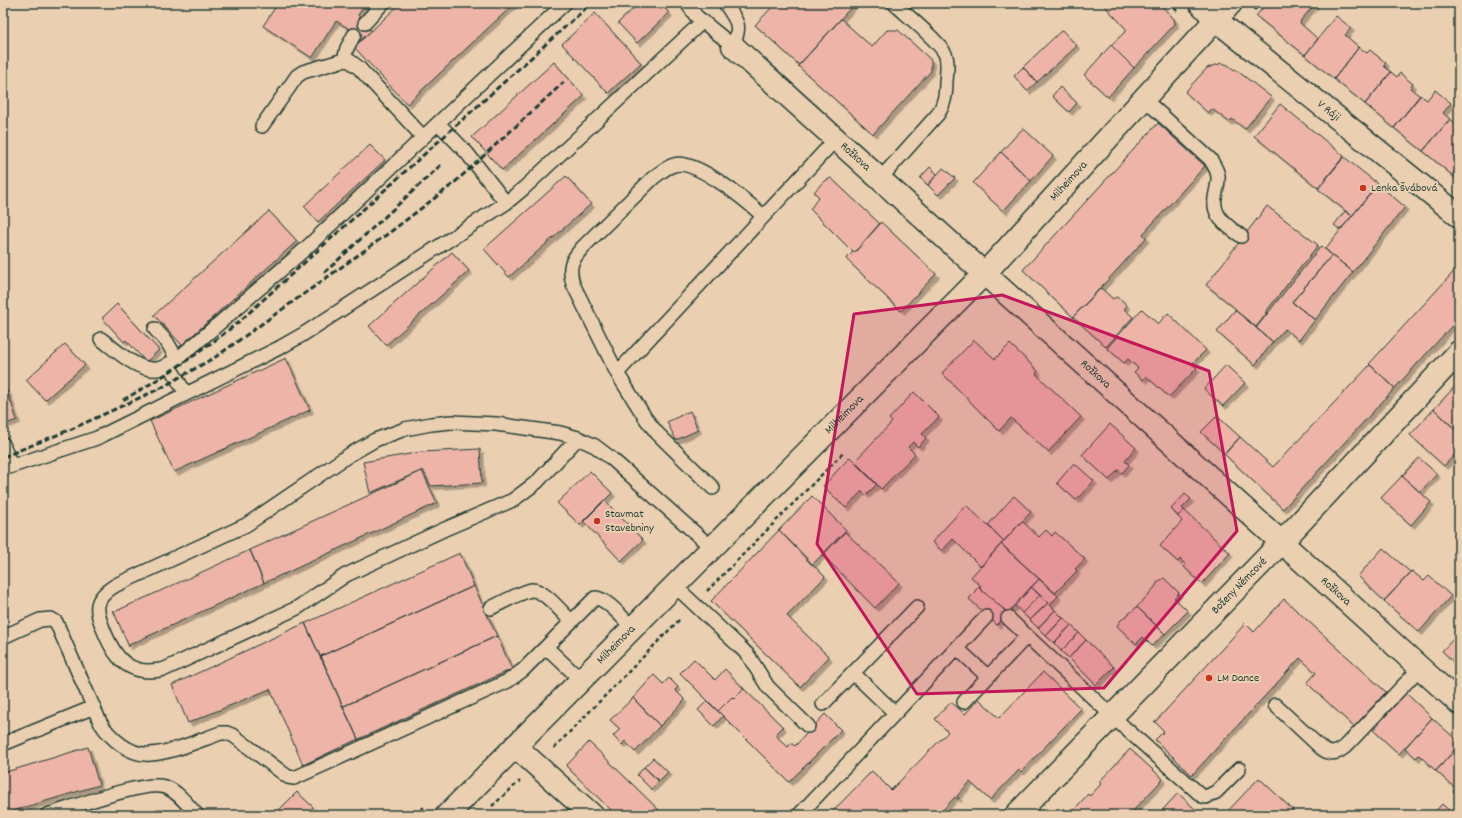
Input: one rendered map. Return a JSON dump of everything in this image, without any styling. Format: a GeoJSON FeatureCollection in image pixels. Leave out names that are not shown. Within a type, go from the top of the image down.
{"type":"FeatureCollection","features":[{"type":"Feature","properties":{"kind":"street","name":"V Ráji"},"geometry":{"type":"LineString","coordinates":[[1200,3],[1216,20],[1459,216]]}},
{"type":"Feature","properties":{"kind":"street","name":"Milheimova"},"geometry":{"type":"LineString","coordinates":[[447,815],[985,273],[1231,3]]}},
{"type":"Feature","properties":{"kind":"street","name":"Rožkova"},"geometry":{"type":"LineString","coordinates":[[733,46],[1459,703]]}},
{"type":"Feature","properties":{"kind":"street","name":"Boženy Němcové"},"geometry":{"type":"LineString","coordinates":[[1016,815],[1282,542],[1459,352]]}},
{"type":"Feature","properties":{"kind":"street"},"geometry":{"type":"LineString","coordinates":[[515,746],[592,815]]}},
{"type":"Feature","properties":{"kind":"lane"},"geometry":{"type":"LineString","coordinates":[[365,23],[383,3]]}},
{"type":"Feature","properties":{"kind":"lane"},"geometry":{"type":"LineString","coordinates":[[101,339],[143,368],[152,370],[161,368],[172,361],[201,339],[304,250],[566,3]]}},
{"type":"Feature","properties":{"kind":"lane"},"geometry":{"type":"LineString","coordinates":[[688,3],[696,16],[733,46],[738,32],[738,24],[726,3]]}},
{"type":"Feature","properties":{"kind":"lane"},"geometry":{"type":"LineString","coordinates":[[880,179],[935,118],[942,107],[946,93],[947,61],[944,51],[894,3]]}},
{"type":"Feature","properties":{"kind":"lane"},"geometry":{"type":"LineString","coordinates":[[3,444],[7,468],[97,438],[302,335],[506,203],[703,21]]}},
{"type":"Feature","properties":{"kind":"lane"},"geometry":{"type":"LineString","coordinates":[[344,60],[354,35]]}},
{"type":"Feature","properties":{"kind":"lane"},"geometry":{"type":"LineString","coordinates":[[262,126],[297,76],[303,72],[344,60],[350,61],[359,68],[423,138]]}},
{"type":"Feature","properties":{"kind":"lane"},"geometry":{"type":"LineString","coordinates":[[1144,99],[1210,159],[1216,168],[1218,175],[1214,202],[1215,208],[1218,215],[1225,223],[1240,236]]}},
{"type":"Feature","properties":{"kind":"lane"},"geometry":{"type":"LineString","coordinates":[[438,123],[467,153],[506,203]]}},
{"type":"Feature","properties":{"kind":"lane"},"geometry":{"type":"LineString","coordinates":[[617,373],[836,139]]}},
{"type":"Feature","properties":{"kind":"lane"},"geometry":{"type":"LineString","coordinates":[[714,488],[657,433],[646,419],[617,373],[573,284],[570,274],[570,266],[575,256],[582,248],[653,178],[675,164],[685,165],[696,169],[727,186],[763,216]]}},
{"type":"Feature","properties":{"kind":"lane"},"geometry":{"type":"LineString","coordinates":[[155,329],[167,342],[172,361],[186,394]]}},
{"type":"Feature","properties":{"kind":"lane"},"geometry":{"type":"LineString","coordinates":[[578,438],[537,482],[514,500],[445,529],[346,575],[297,608],[165,669],[146,671],[132,667],[123,662],[116,655],[108,641],[98,615],[97,607],[106,591],[246,525],[349,454],[375,440],[405,429],[431,424],[451,422],[496,424],[560,433],[578,438],[595,446],[612,459],[712,548]]}},
{"type":"Feature","properties":{"kind":"lane"},"geometry":{"type":"LineString","coordinates":[[675,586],[748,655],[768,687],[808,726]]}},
{"type":"Feature","properties":{"kind":"lane"},"geometry":{"type":"LineString","coordinates":[[492,608],[527,591],[537,591],[547,598],[571,621]]}},
{"type":"Feature","properties":{"kind":"lane"},"geometry":{"type":"LineString","coordinates":[[3,637],[40,620],[51,619],[56,622],[106,732],[116,742],[137,752],[148,754],[164,752],[221,733],[227,733],[234,736],[288,776],[294,778],[508,681],[523,670],[546,648],[594,598],[599,598],[608,605],[632,628]]}},
{"type":"Feature","properties":{"kind":"lane"},"geometry":{"type":"LineString","coordinates":[[823,704],[917,606]]}},
{"type":"Feature","properties":{"kind":"lane"},"geometry":{"type":"LineString","coordinates":[[799,815],[986,617]]}},
{"type":"Feature","properties":{"kind":"lane"},"geometry":{"type":"LineString","coordinates":[[1008,618],[1112,716],[1202,796],[1206,797],[1216,792],[1239,769]]}},
{"type":"Feature","properties":{"kind":"lane"},"geometry":{"type":"LineString","coordinates":[[964,702],[1027,636]]}},
{"type":"Feature","properties":{"kind":"lane"},"geometry":{"type":"LineString","coordinates":[[546,648],[581,680]]}},
{"type":"Feature","properties":{"kind":"lane"},"geometry":{"type":"LineString","coordinates":[[957,648],[988,677]]}},
{"type":"Feature","properties":{"kind":"lane"},"geometry":{"type":"LineString","coordinates":[[1275,705],[1321,748],[1329,753],[1338,752],[1346,746],[1420,668]]}},
{"type":"Feature","properties":{"kind":"lane"},"geometry":{"type":"LineString","coordinates":[[853,673],[896,713]]}},
{"type":"Feature","properties":{"kind":"lane"},"geometry":{"type":"LineString","coordinates":[[3,744],[94,707]]}},
{"type":"Feature","properties":{"kind":"lane"},"geometry":{"type":"LineString","coordinates":[[46,815],[135,788],[150,786],[164,787],[175,792],[197,815]]}},
{"type":"Feature","properties":{"kind":"path"},"geometry":{"type":"LineString","coordinates":[[487,810],[537,766],[845,450]]}},
{"type":"Feature","properties":{"kind":"highlighted area"},"geometry":{"type":"Polygon","coordinates":[[[1002,295],[1209,371],[1237,531],[1104,688],[917,694],[817,544],[854,314],[1002,295]]]}},
{"type":"Feature","properties":{"kind":"building"},"geometry":{"type":"Polygon","coordinates":[[[278,3],[366,3],[358,15],[371,31],[360,41],[348,28],[336,21],[312,58],[263,26],[278,3]]]}},
{"type":"Feature","properties":{"kind":"building"},"geometry":{"type":"Polygon","coordinates":[[[401,3],[515,3],[407,104],[354,47],[401,3]]]}},
{"type":"Feature","properties":{"kind":"building"},"geometry":{"type":"Polygon","coordinates":[[[639,3],[660,3],[669,13],[637,43],[618,23],[639,3]]]}},
{"type":"Feature","properties":{"kind":"building"},"geometry":{"type":"Polygon","coordinates":[[[776,3],[855,3],[799,65],[755,25],[776,3]]]}},
{"type":"Feature","properties":{"kind":"building"},"geometry":{"type":"Polygon","coordinates":[[[1102,3],[1159,3],[1174,19],[1175,24],[1134,68],[1111,45],[1127,30],[1102,3]]]}},
{"type":"Feature","properties":{"kind":"building"},"geometry":{"type":"Polygon","coordinates":[[[1267,3],[1316,3],[1300,23],[1318,39],[1305,55],[1256,16],[1267,3]]]}},
{"type":"Feature","properties":{"kind":"building"},"geometry":{"type":"Polygon","coordinates":[[[1452,3],[1459,3],[1459,10],[1452,3]]]}},
{"type":"Feature","properties":{"kind":"building"},"geometry":{"type":"Polygon","coordinates":[[[595,13],[641,63],[608,93],[562,44],[595,13]]]}},
{"type":"Feature","properties":{"kind":"building"},"geometry":{"type":"Polygon","coordinates":[[[1336,16],[1351,28],[1345,35],[1359,47],[1334,79],[1305,55],[1336,16]]]}},
{"type":"Feature","properties":{"kind":"building"},"geometry":{"type":"Polygon","coordinates":[[[841,19],[872,47],[887,30],[898,30],[931,60],[931,71],[873,134],[798,66],[841,19]]]}},
{"type":"Feature","properties":{"kind":"building"},"geometry":{"type":"Polygon","coordinates":[[[1062,30],[1077,46],[1037,82],[1023,67],[1062,30]]]}},
{"type":"Feature","properties":{"kind":"building"},"geometry":{"type":"Polygon","coordinates":[[[1111,45],[1134,68],[1108,97],[1084,75],[1111,45]]]}},
{"type":"Feature","properties":{"kind":"building"},"geometry":{"type":"Polygon","coordinates":[[[1359,47],[1367,53],[1370,50],[1386,63],[1384,66],[1391,72],[1365,104],[1334,79],[1359,47]]]}},
{"type":"Feature","properties":{"kind":"building"},"geometry":{"type":"Polygon","coordinates":[[[554,62],[584,96],[502,170],[472,137],[554,62]]]}},
{"type":"Feature","properties":{"kind":"building"},"geometry":{"type":"Polygon","coordinates":[[[1222,63],[1228,65],[1234,70],[1235,69],[1271,97],[1245,129],[1232,119],[1229,122],[1212,109],[1208,113],[1185,92],[1207,68],[1222,63]]]}},
{"type":"Feature","properties":{"kind":"building"},"geometry":{"type":"Polygon","coordinates":[[[1023,67],[1037,82],[1027,91],[1014,76],[1023,67]]]}},
{"type":"Feature","properties":{"kind":"building"},"geometry":{"type":"Polygon","coordinates":[[[1391,72],[1397,77],[1400,73],[1413,84],[1410,88],[1420,96],[1394,128],[1365,104],[1391,72]]]}},
{"type":"Feature","properties":{"kind":"building"},"geometry":{"type":"Polygon","coordinates":[[[1060,87],[1077,103],[1069,112],[1052,96],[1060,87]]]}},
{"type":"Feature","properties":{"kind":"building"},"geometry":{"type":"Polygon","coordinates":[[[1435,90],[1451,103],[1443,113],[1450,119],[1423,151],[1394,128],[1420,95],[1427,100],[1435,90]]]}},
{"type":"Feature","properties":{"kind":"building"},"geometry":{"type":"Polygon","coordinates":[[[1280,104],[1344,156],[1318,188],[1254,136],[1280,104]]]}},
{"type":"Feature","properties":{"kind":"building"},"geometry":{"type":"Polygon","coordinates":[[[1450,119],[1456,124],[1459,121],[1459,167],[1452,175],[1423,151],[1450,119]]]}},
{"type":"Feature","properties":{"kind":"building"},"geometry":{"type":"Polygon","coordinates":[[[1158,123],[1205,166],[1143,234],[1146,238],[1073,317],[1023,270],[1158,123]]]}},
{"type":"Feature","properties":{"kind":"building"},"geometry":{"type":"Polygon","coordinates":[[[1023,128],[1053,156],[1031,181],[1001,152],[1023,128]]]}},
{"type":"Feature","properties":{"kind":"building"},"geometry":{"type":"Polygon","coordinates":[[[370,145],[385,160],[318,222],[304,206],[370,145]]]}},
{"type":"Feature","properties":{"kind":"building"},"geometry":{"type":"Polygon","coordinates":[[[1001,152],[1031,181],[1003,211],[973,183],[1001,152]]]}},
{"type":"Feature","properties":{"kind":"building"},"geometry":{"type":"Polygon","coordinates":[[[1344,157],[1378,184],[1352,216],[1318,189],[1344,157]]]}},
{"type":"Feature","properties":{"kind":"building"},"geometry":{"type":"Polygon","coordinates":[[[930,167],[937,174],[928,185],[920,178],[930,167]]]}},
{"type":"Feature","properties":{"kind":"building"},"geometry":{"type":"Polygon","coordinates":[[[1459,167],[1459,180],[1452,175],[1459,167]]]}},
{"type":"Feature","properties":{"kind":"building"},"geometry":{"type":"Polygon","coordinates":[[[943,168],[955,178],[938,195],[928,185],[943,168]]]}},
{"type":"Feature","properties":{"kind":"building"},"geometry":{"type":"Polygon","coordinates":[[[566,176],[591,204],[509,277],[484,249],[566,176]]]}},
{"type":"Feature","properties":{"kind":"building"},"geometry":{"type":"Polygon","coordinates":[[[831,178],[880,224],[854,253],[810,209],[819,197],[814,192],[823,182],[831,178]]]}},
{"type":"Feature","properties":{"kind":"building"},"geometry":{"type":"Polygon","coordinates":[[[1378,184],[1405,207],[1353,272],[1325,249],[1378,184]]]}},
{"type":"Feature","properties":{"kind":"building"},"geometry":{"type":"Polygon","coordinates":[[[1267,206],[1318,245],[1265,313],[1267,313],[1256,327],[1206,285],[1267,206]]]}},
{"type":"Feature","properties":{"kind":"building"},"geometry":{"type":"Polygon","coordinates":[[[269,211],[297,241],[182,345],[154,315],[269,211]]]}},
{"type":"Feature","properties":{"kind":"building"},"geometry":{"type":"Polygon","coordinates":[[[1345,211],[1352,216],[1340,230],[1334,225],[1345,211]]]}},
{"type":"Feature","properties":{"kind":"building"},"geometry":{"type":"Polygon","coordinates":[[[881,222],[936,274],[901,311],[846,259],[853,252],[854,253],[881,222]]]}},
{"type":"Feature","properties":{"kind":"building"},"geometry":{"type":"Polygon","coordinates":[[[1321,246],[1332,255],[1292,302],[1315,320],[1299,340],[1285,329],[1273,342],[1256,328],[1321,246]]]}},
{"type":"Feature","properties":{"kind":"building"},"geometry":{"type":"Polygon","coordinates":[[[452,252],[469,271],[386,345],[369,326],[452,252]]]}},
{"type":"Feature","properties":{"kind":"building"},"geometry":{"type":"Polygon","coordinates":[[[1332,255],[1353,272],[1315,320],[1292,302],[1332,255]]]}},
{"type":"Feature","properties":{"kind":"building"},"geometry":{"type":"Polygon","coordinates":[[[1459,266],[1459,318],[1395,388],[1369,364],[1459,266]]]}},
{"type":"Feature","properties":{"kind":"building"},"geometry":{"type":"Polygon","coordinates":[[[1101,288],[1113,299],[1116,297],[1122,300],[1127,306],[1124,309],[1133,317],[1106,347],[1073,317],[1101,288]]]}},
{"type":"Feature","properties":{"kind":"building"},"geometry":{"type":"Polygon","coordinates":[[[117,304],[159,350],[146,362],[126,340],[124,342],[102,318],[117,304]]]}},
{"type":"Feature","properties":{"kind":"building"},"geometry":{"type":"Polygon","coordinates":[[[1142,309],[1158,324],[1168,313],[1206,350],[1192,364],[1197,368],[1169,397],[1146,376],[1143,380],[1134,372],[1138,368],[1128,359],[1124,363],[1107,348],[1142,309]]]}},
{"type":"Feature","properties":{"kind":"building"},"geometry":{"type":"Polygon","coordinates":[[[1235,310],[1273,342],[1255,365],[1217,332],[1235,310]]]}},
{"type":"Feature","properties":{"kind":"building"},"geometry":{"type":"Polygon","coordinates":[[[974,340],[995,359],[1010,344],[1038,371],[1036,374],[1081,417],[1048,452],[1011,418],[999,431],[942,373],[974,340]]]}},
{"type":"Feature","properties":{"kind":"building"},"geometry":{"type":"Polygon","coordinates":[[[65,344],[85,365],[45,400],[26,380],[65,344]]]}},
{"type":"Feature","properties":{"kind":"building"},"geometry":{"type":"Polygon","coordinates":[[[286,358],[310,410],[174,472],[150,421],[286,358]]]}},
{"type":"Feature","properties":{"kind":"building"},"geometry":{"type":"Polygon","coordinates":[[[1226,365],[1245,383],[1223,406],[1204,389],[1226,365]]]}},
{"type":"Feature","properties":{"kind":"building"},"geometry":{"type":"Polygon","coordinates":[[[1370,365],[1395,388],[1283,509],[1224,454],[1240,437],[1273,467],[1370,365]]]}},
{"type":"Feature","properties":{"kind":"building"},"geometry":{"type":"Polygon","coordinates":[[[1459,382],[1459,433],[1434,409],[1459,382]]]}},
{"type":"Feature","properties":{"kind":"building"},"geometry":{"type":"Polygon","coordinates":[[[7,390],[17,420],[3,425],[3,391],[7,390]]]}},
{"type":"Feature","properties":{"kind":"building"},"geometry":{"type":"Polygon","coordinates":[[[914,392],[939,417],[922,434],[926,438],[918,447],[913,442],[908,447],[915,454],[881,489],[854,462],[892,422],[889,419],[914,392]]]}},
{"type":"Feature","properties":{"kind":"building"},"geometry":{"type":"Polygon","coordinates":[[[1434,409],[1459,433],[1459,440],[1453,448],[1457,452],[1444,466],[1410,435],[1434,409]]]}},
{"type":"Feature","properties":{"kind":"building"},"geometry":{"type":"Polygon","coordinates":[[[690,411],[698,430],[676,440],[667,422],[690,411]]]}},
{"type":"Feature","properties":{"kind":"building"},"geometry":{"type":"Polygon","coordinates":[[[1217,416],[1240,437],[1225,454],[1201,432],[1217,416]]]}},
{"type":"Feature","properties":{"kind":"building"},"geometry":{"type":"Polygon","coordinates":[[[1110,424],[1136,448],[1125,461],[1129,465],[1122,473],[1118,470],[1109,480],[1082,455],[1110,424]]]}},
{"type":"Feature","properties":{"kind":"building"},"geometry":{"type":"Polygon","coordinates":[[[480,449],[482,483],[431,486],[423,470],[370,493],[363,462],[421,452],[480,449]]]}},
{"type":"Feature","properties":{"kind":"building"},"geometry":{"type":"Polygon","coordinates":[[[850,457],[877,484],[866,495],[862,491],[846,508],[823,486],[850,457]]]}},
{"type":"Feature","properties":{"kind":"building"},"geometry":{"type":"Polygon","coordinates":[[[1419,458],[1437,474],[1420,492],[1402,476],[1419,458]]]}},
{"type":"Feature","properties":{"kind":"building"},"geometry":{"type":"Polygon","coordinates":[[[1074,463],[1094,481],[1076,500],[1057,483],[1074,463]]]}},
{"type":"Feature","properties":{"kind":"building"},"geometry":{"type":"Polygon","coordinates":[[[422,471],[437,503],[284,574],[285,575],[283,574],[264,583],[250,550],[268,542],[268,540],[269,541],[422,471]]]}},
{"type":"Feature","properties":{"kind":"building"},"geometry":{"type":"Polygon","coordinates":[[[590,471],[612,493],[580,525],[557,503],[590,471]]]}},
{"type":"Feature","properties":{"kind":"building"},"geometry":{"type":"Polygon","coordinates":[[[1402,476],[1431,502],[1411,525],[1381,498],[1402,476]]]}},
{"type":"Feature","properties":{"kind":"building"},"geometry":{"type":"Polygon","coordinates":[[[1185,494],[1191,499],[1182,508],[1184,510],[1178,516],[1171,509],[1185,494]]]}},
{"type":"Feature","properties":{"kind":"building"},"geometry":{"type":"Polygon","coordinates":[[[812,496],[846,530],[812,565],[779,530],[812,496]]]}},
{"type":"Feature","properties":{"kind":"building"},"geometry":{"type":"Polygon","coordinates":[[[1014,496],[1031,512],[1004,541],[988,525],[1014,496]]]}},
{"type":"Feature","properties":{"kind":"building"},"geometry":{"type":"Polygon","coordinates":[[[604,500],[643,540],[621,561],[583,521],[604,500]]]}},
{"type":"Feature","properties":{"kind":"building"},"geometry":{"type":"Polygon","coordinates":[[[966,505],[1004,541],[981,567],[953,539],[942,551],[932,542],[966,505]]]}},
{"type":"Feature","properties":{"kind":"building"},"geometry":{"type":"Polygon","coordinates":[[[1171,509],[1178,516],[1184,510],[1230,553],[1202,584],[1184,567],[1186,565],[1180,559],[1178,562],[1160,546],[1182,521],[1171,509]]]}},
{"type":"Feature","properties":{"kind":"building"},"geometry":{"type":"Polygon","coordinates":[[[1022,521],[1039,537],[1046,530],[1052,536],[1055,532],[1085,559],[1075,569],[1077,571],[1055,593],[1001,544],[1022,521]]]}},
{"type":"Feature","properties":{"kind":"building"},"geometry":{"type":"Polygon","coordinates":[[[779,530],[825,577],[787,616],[829,657],[800,687],[711,601],[779,530]]]}},
{"type":"Feature","properties":{"kind":"building"},"geometry":{"type":"Polygon","coordinates":[[[845,532],[899,583],[875,608],[823,555],[845,532]]]}},
{"type":"Feature","properties":{"kind":"building"},"geometry":{"type":"Polygon","coordinates":[[[1001,544],[1039,579],[1008,613],[978,587],[981,586],[971,577],[1001,544]]]}},
{"type":"Feature","properties":{"kind":"building"},"geometry":{"type":"Polygon","coordinates":[[[1383,548],[1410,572],[1412,571],[1384,601],[1358,576],[1383,548]]]}},
{"type":"Feature","properties":{"kind":"building"},"geometry":{"type":"Polygon","coordinates":[[[250,550],[264,583],[129,645],[129,647],[113,610],[114,612],[250,550]]]}},
{"type":"Feature","properties":{"kind":"building"},"geometry":{"type":"Polygon","coordinates":[[[460,553],[474,586],[321,656],[321,659],[305,623],[460,553]]]}},
{"type":"Feature","properties":{"kind":"building"},"geometry":{"type":"Polygon","coordinates":[[[1412,571],[1424,581],[1429,576],[1451,596],[1419,632],[1384,601],[1412,571]]]}},
{"type":"Feature","properties":{"kind":"building"},"geometry":{"type":"Polygon","coordinates":[[[1164,578],[1179,593],[1174,598],[1188,611],[1165,634],[1137,607],[1158,582],[1164,578]]]}},
{"type":"Feature","properties":{"kind":"building"},"geometry":{"type":"Polygon","coordinates":[[[1039,579],[1058,596],[1050,605],[1031,587],[1039,579]]]}},
{"type":"Feature","properties":{"kind":"building"},"geometry":{"type":"Polygon","coordinates":[[[474,586],[497,636],[344,706],[342,705],[321,656],[474,586]]]}},
{"type":"Feature","properties":{"kind":"building"},"geometry":{"type":"Polygon","coordinates":[[[978,587],[1008,613],[997,625],[969,599],[978,587]]]}},
{"type":"Feature","properties":{"kind":"building"},"geometry":{"type":"Polygon","coordinates":[[[1031,587],[1040,595],[1022,613],[1015,605],[1031,587]]]}},
{"type":"Feature","properties":{"kind":"building"},"geometry":{"type":"Polygon","coordinates":[[[1040,595],[1048,603],[1030,620],[1022,613],[1040,595]]]}},
{"type":"Feature","properties":{"kind":"building"},"geometry":{"type":"Polygon","coordinates":[[[1284,599],[1386,692],[1354,727],[1307,683],[1316,673],[1300,658],[1192,775],[1155,740],[1164,731],[1154,721],[1156,721],[1244,625],[1243,624],[1245,623],[1254,632],[1284,599]]]}},
{"type":"Feature","properties":{"kind":"building"},"geometry":{"type":"Polygon","coordinates":[[[1048,603],[1055,610],[1038,628],[1030,620],[1048,603]]]}},
{"type":"Feature","properties":{"kind":"building"},"geometry":{"type":"Polygon","coordinates":[[[1137,607],[1165,634],[1152,646],[1143,637],[1136,644],[1117,626],[1120,621],[1137,607]]]}},
{"type":"Feature","properties":{"kind":"building"},"geometry":{"type":"Polygon","coordinates":[[[1055,610],[1063,618],[1046,636],[1038,628],[1055,610]]]}},
{"type":"Feature","properties":{"kind":"building"},"geometry":{"type":"Polygon","coordinates":[[[1063,618],[1071,625],[1054,643],[1046,636],[1063,618]]]}},
{"type":"Feature","properties":{"kind":"building"},"geometry":{"type":"Polygon","coordinates":[[[305,623],[358,739],[303,765],[270,689],[188,723],[172,685],[305,623]]]}},
{"type":"Feature","properties":{"kind":"building"},"geometry":{"type":"Polygon","coordinates":[[[1071,625],[1079,633],[1061,651],[1054,643],[1071,625]]]}},
{"type":"Feature","properties":{"kind":"building"},"geometry":{"type":"Polygon","coordinates":[[[1079,633],[1086,640],[1069,658],[1061,651],[1079,633]]]}},
{"type":"Feature","properties":{"kind":"building"},"geometry":{"type":"Polygon","coordinates":[[[1459,633],[1459,655],[1453,661],[1442,651],[1459,633]]]}},
{"type":"Feature","properties":{"kind":"building"},"geometry":{"type":"Polygon","coordinates":[[[497,636],[512,669],[359,739],[359,741],[342,705],[344,706],[497,636]]]}},
{"type":"Feature","properties":{"kind":"building"},"geometry":{"type":"Polygon","coordinates":[[[1086,640],[1114,667],[1096,685],[1069,658],[1086,640]]]}},
{"type":"Feature","properties":{"kind":"building"},"geometry":{"type":"Polygon","coordinates":[[[1459,655],[1459,669],[1452,662],[1459,655]]]}},
{"type":"Feature","properties":{"kind":"building"},"geometry":{"type":"Polygon","coordinates":[[[694,659],[715,680],[725,669],[744,689],[734,699],[732,697],[718,711],[680,673],[694,659]]]}},
{"type":"Feature","properties":{"kind":"building"},"geometry":{"type":"Polygon","coordinates":[[[1043,672],[1081,709],[1021,772],[1019,770],[990,800],[970,782],[957,796],[959,798],[958,799],[955,797],[942,811],[944,813],[943,814],[941,812],[938,815],[829,815],[872,771],[891,790],[948,732],[935,719],[951,702],[965,714],[979,699],[999,718],[1043,672]]]}},
{"type":"Feature","properties":{"kind":"building"},"geometry":{"type":"Polygon","coordinates":[[[654,675],[663,684],[669,678],[678,687],[675,690],[685,700],[660,726],[633,698],[654,675]]]}},
{"type":"Feature","properties":{"kind":"building"},"geometry":{"type":"Polygon","coordinates":[[[744,689],[783,727],[775,735],[788,747],[791,743],[795,746],[825,714],[841,730],[789,782],[718,711],[732,697],[734,699],[744,689]]]}},
{"type":"Feature","properties":{"kind":"building"},"geometry":{"type":"Polygon","coordinates":[[[1406,693],[1432,718],[1399,754],[1373,730],[1406,693]]]}},
{"type":"Feature","properties":{"kind":"building"},"geometry":{"type":"Polygon","coordinates":[[[633,698],[660,726],[635,752],[625,741],[622,745],[613,736],[620,729],[610,720],[633,698]]]}},
{"type":"Feature","properties":{"kind":"building"},"geometry":{"type":"Polygon","coordinates":[[[707,701],[723,716],[714,726],[698,710],[707,701]]]}},
{"type":"Feature","properties":{"kind":"building"},"geometry":{"type":"Polygon","coordinates":[[[1432,718],[1459,742],[1459,745],[1436,771],[1419,755],[1416,758],[1405,748],[1432,718]]]}},
{"type":"Feature","properties":{"kind":"building"},"geometry":{"type":"Polygon","coordinates":[[[589,742],[664,815],[616,815],[566,766],[589,742]]]}},
{"type":"Feature","properties":{"kind":"building"},"geometry":{"type":"Polygon","coordinates":[[[1459,745],[1459,797],[1453,791],[1455,788],[1436,771],[1459,745]]]}},
{"type":"Feature","properties":{"kind":"building"},"geometry":{"type":"Polygon","coordinates":[[[88,747],[99,785],[3,814],[3,773],[88,747]]]}},
{"type":"Feature","properties":{"kind":"building"},"geometry":{"type":"Polygon","coordinates":[[[1130,749],[1163,779],[1132,812],[1131,810],[1126,815],[1069,815],[1088,794],[1090,796],[1101,784],[1099,782],[1130,749]]]}},
{"type":"Feature","properties":{"kind":"building"},"geometry":{"type":"Polygon","coordinates":[[[653,758],[668,772],[659,781],[644,767],[653,758]]]}},
{"type":"Feature","properties":{"kind":"building"},"geometry":{"type":"Polygon","coordinates":[[[644,767],[659,781],[651,789],[637,775],[644,767]]]}},
{"type":"Feature","properties":{"kind":"building"},"geometry":{"type":"Polygon","coordinates":[[[1259,778],[1293,810],[1289,815],[1224,815],[1259,778]]]}},
{"type":"Feature","properties":{"kind":"building"},"geometry":{"type":"Polygon","coordinates":[[[297,792],[313,807],[305,815],[274,815],[297,792]]]}},
{"type":"Feature","properties":{"kind":"building"},"geometry":{"type":"Polygon","coordinates":[[[1178,793],[1201,815],[1158,815],[1178,793]]]}},
{"type":"Feature","properties":{"kind":"building"},"geometry":{"type":"Polygon","coordinates":[[[1442,804],[1454,815],[1432,815],[1442,804]]]}},
{"type":"Feature","properties":{"kind":"railway"},"geometry":{"type":"LineString","coordinates":[[123,400],[184,362],[242,319],[586,8]]}},
{"type":"Feature","properties":{"kind":"railway"},"geometry":{"type":"LineString","coordinates":[[3,457],[74,428],[161,388],[217,356],[389,233],[453,184],[564,82]]}},
{"type":"Feature","properties":{"kind":"railway"},"geometry":{"type":"LineString","coordinates":[[324,273],[442,164]]}},
{"type":"Feature","properties":{"kind":"place","name":"Lenka Švábová"},"geometry":{"type":"Point","coordinates":[1363,188]}},
{"type":"Feature","properties":{"kind":"place","name":"Stavmat Stavebniny"},"geometry":{"type":"Point","coordinates":[597,521]}},
{"type":"Feature","properties":{"kind":"place","name":"LM Dance"},"geometry":{"type":"Point","coordinates":[1209,678]}}]}
